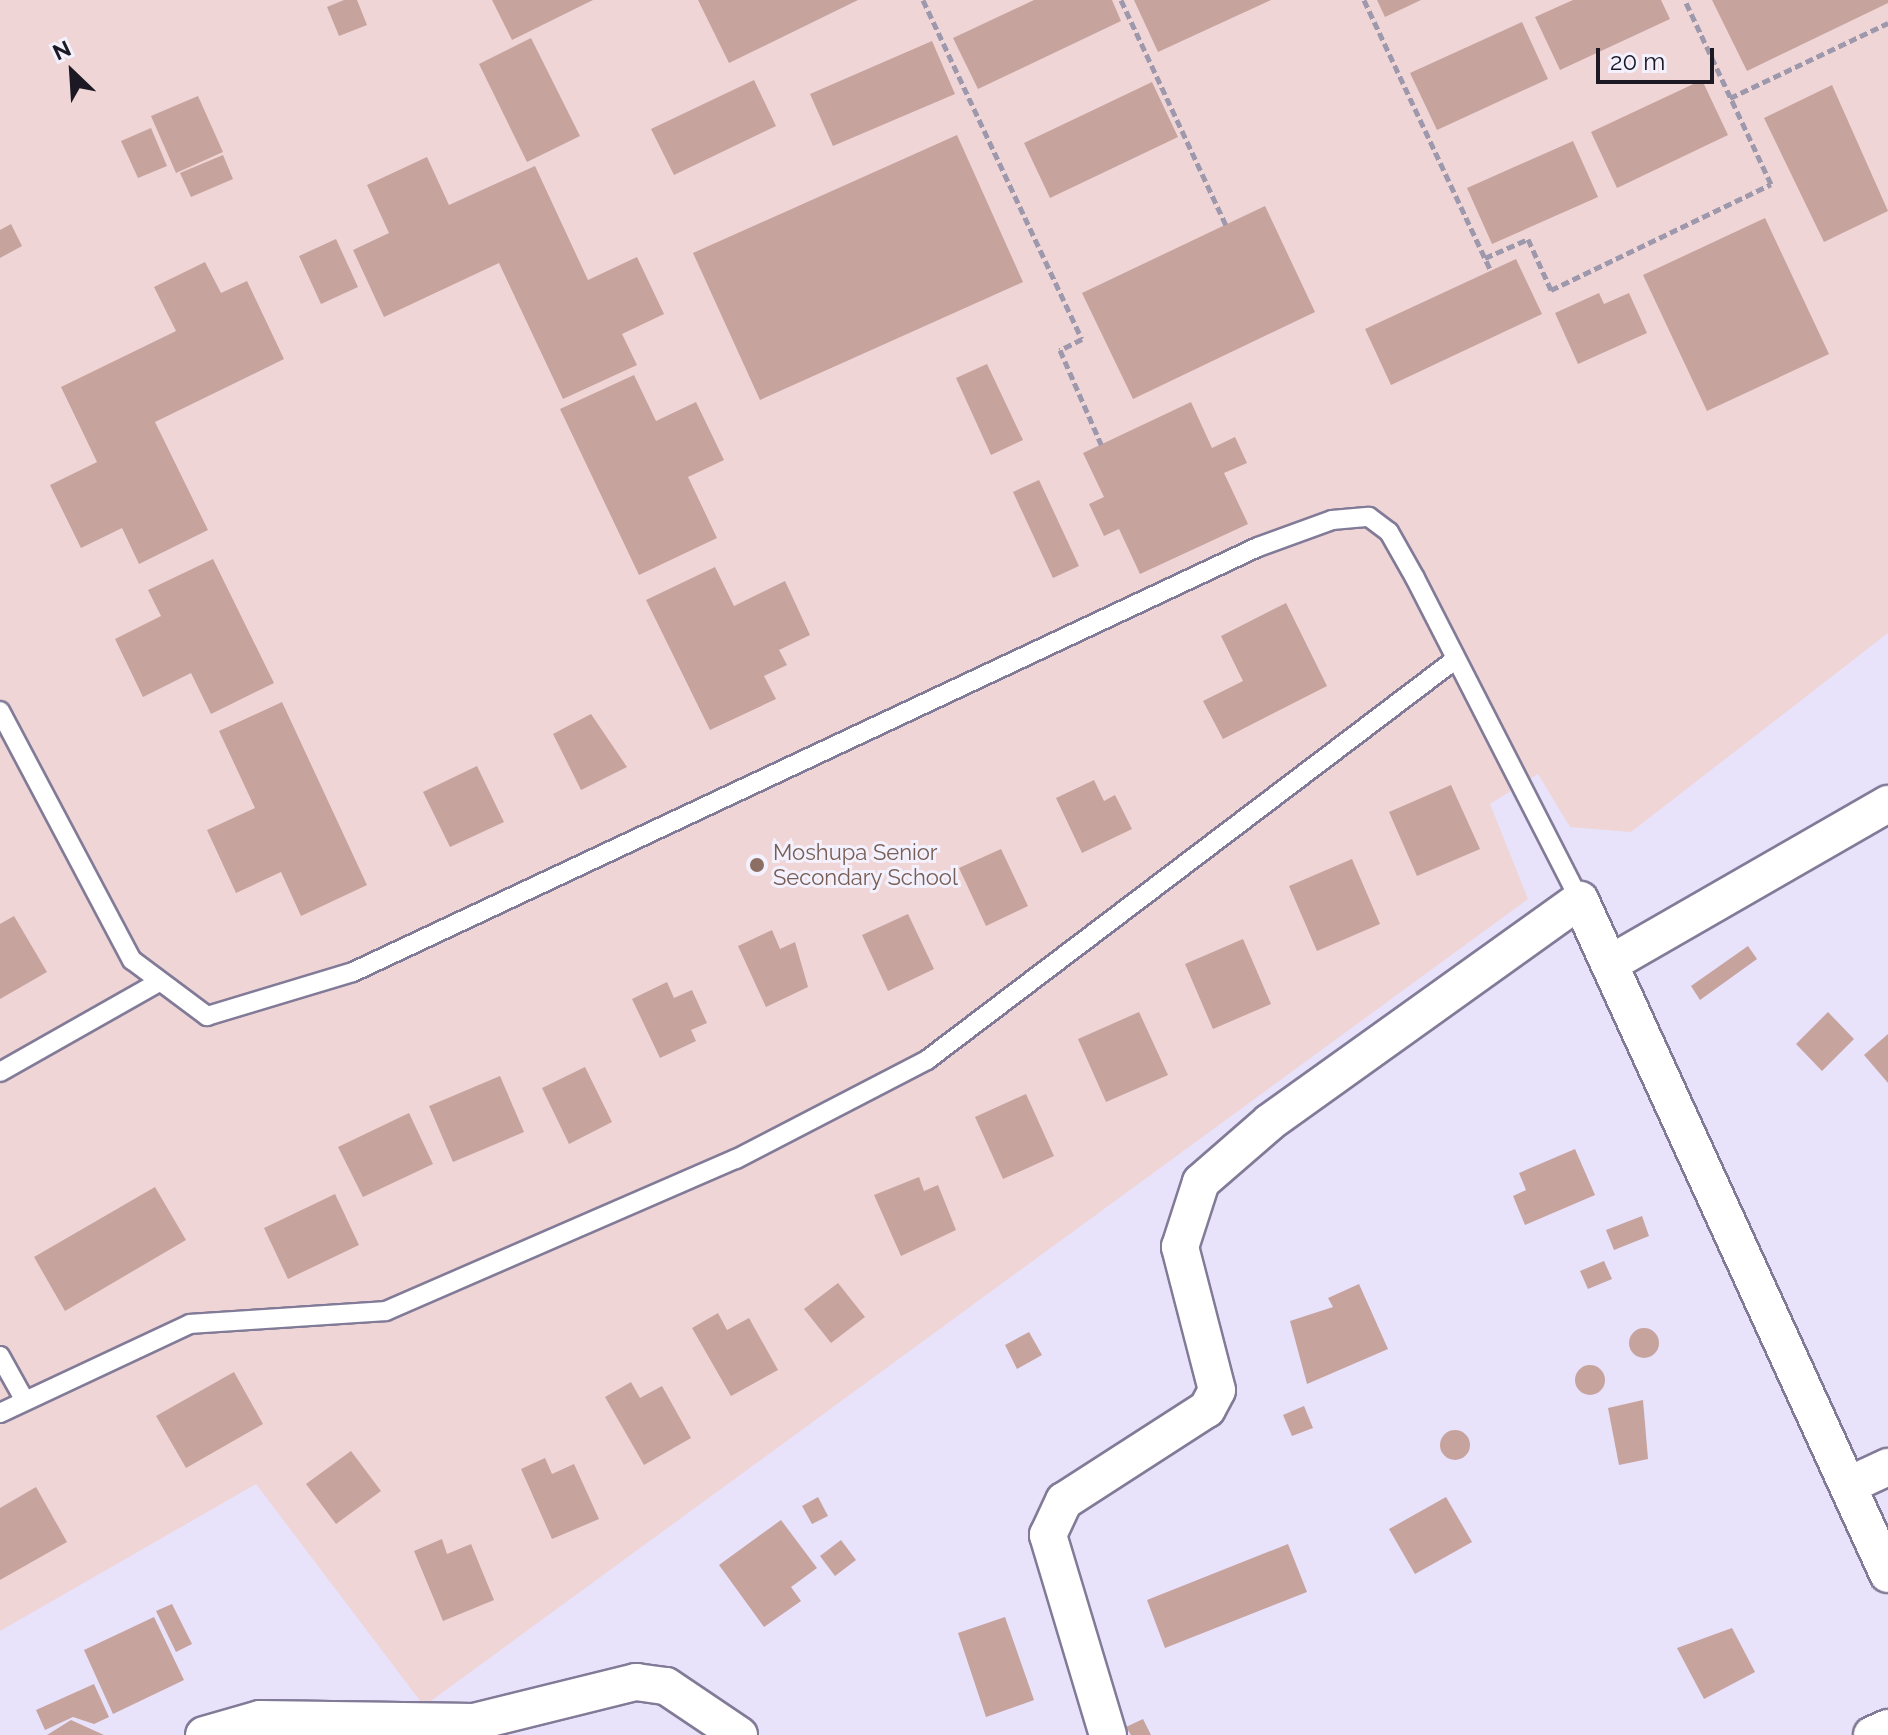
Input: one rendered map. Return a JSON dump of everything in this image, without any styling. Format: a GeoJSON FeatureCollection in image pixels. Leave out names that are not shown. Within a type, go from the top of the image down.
{"type":"FeatureCollection","features":[{"type":"Feature","properties":{"kind":"street"},"geometry":{"type":"LineString","coordinates":[[1613,962],[1885,811]]}},
{"type":"Feature","properties":{"kind":"street"},"geometry":{"type":"LineString","coordinates":[[1108,1735],[1048,1535],[1064,1501],[1207,1409],[1217,1390],[1180,1247],[1201,1182],[1270,1122],[1580,900],[1613,962],[1888,1574]]}},
{"type":"Feature","properties":{"kind":"street"},"geometry":{"type":"LineString","coordinates":[[1849,1485],[1888,1467]]}},
{"type":"Feature","properties":{"kind":"street"},"geometry":{"type":"LineString","coordinates":[[204,1735],[260,1719],[474,1722],[636,1682],[666,1686],[739,1735]]}},
{"type":"Feature","properties":{"kind":"street"},"geometry":{"type":"LineString","coordinates":[[1872,1735],[1888,1728]]}},
{"type":"Feature","properties":{"kind":"lane"},"geometry":{"type":"LineString","coordinates":[[0,711],[132,960],[157,983],[207,1016],[353,972],[1258,547],[1332,520],[1369,517],[1389,532],[1452,662],[1580,900]]}},
{"type":"Feature","properties":{"kind":"lane"},"geometry":{"type":"LineString","coordinates":[[0,1413],[24,1399],[190,1324],[386,1311],[736,1159],[927,1060],[1452,662]]}},
{"type":"Feature","properties":{"kind":"lane"},"geometry":{"type":"LineString","coordinates":[[0,1072],[157,983]]}},
{"type":"Feature","properties":{"kind":"lane"},"geometry":{"type":"LineString","coordinates":[[0,1356],[24,1399]]}},
{"type":"Feature","properties":{"kind":"path"},"geometry":{"type":"LineString","coordinates":[[923,0],[1082,339],[1060,350],[1101,444]]}},
{"type":"Feature","properties":{"kind":"path"},"geometry":{"type":"LineString","coordinates":[[1121,0],[1226,225]]}},
{"type":"Feature","properties":{"kind":"path"},"geometry":{"type":"LineString","coordinates":[[1364,0],[1491,271]]}},
{"type":"Feature","properties":{"kind":"path"},"geometry":{"type":"LineString","coordinates":[[1485,258],[1528,239],[1551,290],[1771,184],[1685,0]]}},
{"type":"Feature","properties":{"kind":"path"},"geometry":{"type":"LineString","coordinates":[[1730,98],[1888,23]]}},
{"type":"Feature","properties":{"kind":"shaded area","name":"Moshupa Senior Secondary School"},"geometry":{"type":"Polygon","coordinates":[[[0,0],[1888,0],[1888,633],[1631,832],[1570,827],[1538,774],[1490,804],[1528,899],[424,1706],[256,1484],[0,1631],[0,0]]]}},
{"type":"Feature","properties":{"kind":"building"},"geometry":{"type":"Polygon","coordinates":[[[344,0],[357,0],[367,25],[339,36],[327,7],[344,0]]]}},
{"type":"Feature","properties":{"kind":"building"},"geometry":{"type":"Polygon","coordinates":[[[492,0],[593,0],[512,40],[492,0]]]}},
{"type":"Feature","properties":{"kind":"building"},"geometry":{"type":"Polygon","coordinates":[[[698,0],[858,0],[729,63],[698,0]]]}},
{"type":"Feature","properties":{"kind":"building"},"geometry":{"type":"Polygon","coordinates":[[[1034,0],[1112,0],[1121,21],[978,89],[953,38],[1034,0]]]}},
{"type":"Feature","properties":{"kind":"building"},"geometry":{"type":"Polygon","coordinates":[[[1134,0],[1271,0],[1158,52],[1134,0]]]}},
{"type":"Feature","properties":{"kind":"building"},"geometry":{"type":"Polygon","coordinates":[[[1377,0],[1421,0],[1385,17],[1377,0]]]}},
{"type":"Feature","properties":{"kind":"building"},"geometry":{"type":"Polygon","coordinates":[[[1573,0],[1661,0],[1670,19],[1560,70],[1535,17],[1573,0]]]}},
{"type":"Feature","properties":{"kind":"building"},"geometry":{"type":"Polygon","coordinates":[[[1712,0],[1888,0],[1888,3],[1747,71],[1712,0]]]}},
{"type":"Feature","properties":{"kind":"building"},"geometry":{"type":"Polygon","coordinates":[[[1522,22],[1548,79],[1437,130],[1410,73],[1522,22]]]}},
{"type":"Feature","properties":{"kind":"building"},"geometry":{"type":"Polygon","coordinates":[[[531,38],[580,136],[527,162],[479,64],[531,38]]]}},
{"type":"Feature","properties":{"kind":"building"},"geometry":{"type":"Polygon","coordinates":[[[932,41],[955,94],[833,146],[810,94],[932,41]]]}},
{"type":"Feature","properties":{"kind":"building"},"geometry":{"type":"Polygon","coordinates":[[[754,80],[776,126],[674,175],[651,129],[754,80]]]}},
{"type":"Feature","properties":{"kind":"building"},"geometry":{"type":"Polygon","coordinates":[[[1702,80],[1728,135],[1617,188],[1591,132],[1702,80]]]}},
{"type":"Feature","properties":{"kind":"building"},"geometry":{"type":"Polygon","coordinates":[[[1152,82],[1178,137],[1050,198],[1024,143],[1152,82]]]}},
{"type":"Feature","properties":{"kind":"building"},"geometry":{"type":"Polygon","coordinates":[[[1832,85],[1888,211],[1824,242],[1764,118],[1832,85]]]}},
{"type":"Feature","properties":{"kind":"building"},"geometry":{"type":"Polygon","coordinates":[[[198,96],[223,152],[176,173],[151,116],[198,96]]]}},
{"type":"Feature","properties":{"kind":"building"},"geometry":{"type":"Polygon","coordinates":[[[151,128],[167,166],[138,178],[121,141],[151,128]]]}},
{"type":"Feature","properties":{"kind":"building"},"geometry":{"type":"Polygon","coordinates":[[[957,135],[1023,282],[760,400],[693,253],[957,135]]]}},
{"type":"Feature","properties":{"kind":"building"},"geometry":{"type":"Polygon","coordinates":[[[1573,141],[1598,197],[1492,244],[1467,188],[1573,141]]]}},
{"type":"Feature","properties":{"kind":"building"},"geometry":{"type":"Polygon","coordinates":[[[223,155],[233,179],[191,197],[180,173],[223,155]]]}},
{"type":"Feature","properties":{"kind":"building"},"geometry":{"type":"Polygon","coordinates":[[[427,157],[449,205],[535,166],[588,280],[637,257],[664,314],[622,334],[637,365],[563,399],[499,263],[384,317],[353,250],[389,233],[367,185],[427,157]]]}},
{"type":"Feature","properties":{"kind":"building"},"geometry":{"type":"Polygon","coordinates":[[[1265,206],[1315,312],[1133,399],[1082,293],[1265,206]]]}},
{"type":"Feature","properties":{"kind":"building"},"geometry":{"type":"Polygon","coordinates":[[[1765,218],[1829,354],[1707,411],[1643,275],[1765,218]]]}},
{"type":"Feature","properties":{"kind":"building"},"geometry":{"type":"Polygon","coordinates":[[[11,224],[22,246],[0,258],[0,230],[11,224]]]}},
{"type":"Feature","properties":{"kind":"building"},"geometry":{"type":"Polygon","coordinates":[[[336,239],[358,287],[321,304],[299,256],[336,239]]]}},
{"type":"Feature","properties":{"kind":"building"},"geometry":{"type":"Polygon","coordinates":[[[1516,259],[1542,314],[1391,385],[1365,329],[1516,259]]]}},
{"type":"Feature","properties":{"kind":"building"},"geometry":{"type":"Polygon","coordinates":[[[205,262],[221,293],[247,281],[284,359],[155,422],[208,530],[139,564],[122,528],[81,548],[50,485],[97,462],[61,387],[176,331],[154,287],[205,262]]]}},
{"type":"Feature","properties":{"kind":"building"},"geometry":{"type":"Polygon","coordinates":[[[1599,293],[1604,304],[1629,293],[1647,333],[1578,364],[1555,313],[1599,293]]]}},
{"type":"Feature","properties":{"kind":"building"},"geometry":{"type":"Polygon","coordinates":[[[987,364],[1023,440],[991,455],[956,378],[987,364]]]}},
{"type":"Feature","properties":{"kind":"building"},"geometry":{"type":"Polygon","coordinates":[[[634,375],[656,421],[696,402],[724,460],[688,477],[717,538],[639,575],[560,409],[634,375]]]}},
{"type":"Feature","properties":{"kind":"building"},"geometry":{"type":"Polygon","coordinates":[[[1191,402],[1212,448],[1235,437],[1247,463],[1224,473],[1248,524],[1140,574],[1119,529],[1104,536],[1089,504],[1104,497],[1083,453],[1191,402]]]}},
{"type":"Feature","properties":{"kind":"building"},"geometry":{"type":"Polygon","coordinates":[[[1039,480],[1079,566],[1053,578],[1013,492],[1039,480]]]}},
{"type":"Feature","properties":{"kind":"building"},"geometry":{"type":"Polygon","coordinates":[[[213,559],[274,683],[211,714],[191,673],[143,697],[115,639],[161,616],[148,590],[213,559]]]}},
{"type":"Feature","properties":{"kind":"building"},"geometry":{"type":"Polygon","coordinates":[[[715,567],[734,606],[785,581],[810,635],[779,650],[787,665],[764,676],[776,699],[710,730],[646,600],[715,567]]]}},
{"type":"Feature","properties":{"kind":"building"},"geometry":{"type":"Polygon","coordinates":[[[1286,603],[1327,686],[1223,739],[1203,701],[1243,681],[1221,636],[1286,603]]]}},
{"type":"Feature","properties":{"kind":"building"},"geometry":{"type":"Polygon","coordinates":[[[282,702],[367,885],[301,916],[281,872],[236,893],[207,830],[255,808],[219,731],[282,702]]]}},
{"type":"Feature","properties":{"kind":"building"},"geometry":{"type":"Polygon","coordinates":[[[591,714],[627,767],[581,790],[553,734],[591,714]]]}},
{"type":"Feature","properties":{"kind":"building"},"geometry":{"type":"Polygon","coordinates":[[[477,766],[504,822],[450,847],[423,792],[477,766]]]}},
{"type":"Feature","properties":{"kind":"building"},"geometry":{"type":"Polygon","coordinates":[[[1094,780],[1104,801],[1115,795],[1132,829],[1082,853],[1056,798],[1094,780]]]}},
{"type":"Feature","properties":{"kind":"building"},"geometry":{"type":"Polygon","coordinates":[[[1451,785],[1480,849],[1417,876],[1389,812],[1451,785]]]}},
{"type":"Feature","properties":{"kind":"building"},"geometry":{"type":"Polygon","coordinates":[[[1001,849],[1028,906],[986,926],[959,868],[1001,849]]]}},
{"type":"Feature","properties":{"kind":"building"},"geometry":{"type":"Polygon","coordinates":[[[1352,859],[1380,924],[1317,951],[1289,886],[1352,859]]]}},
{"type":"Feature","properties":{"kind":"building"},"geometry":{"type":"Polygon","coordinates":[[[908,914],[934,969],[888,991],[862,935],[908,914]]]}},
{"type":"Feature","properties":{"kind":"building"},"geometry":{"type":"Polygon","coordinates":[[[14,916],[47,972],[0,999],[0,924],[14,916]]]}},
{"type":"Feature","properties":{"kind":"building"},"geometry":{"type":"Polygon","coordinates":[[[772,930],[780,949],[795,942],[808,987],[766,1007],[738,946],[772,930]]]}},
{"type":"Feature","properties":{"kind":"building"},"geometry":{"type":"Polygon","coordinates":[[[1243,939],[1271,1004],[1213,1029],[1185,964],[1243,939]]]}},
{"type":"Feature","properties":{"kind":"building"},"geometry":{"type":"Polygon","coordinates":[[[1748,946],[1757,959],[1700,1000],[1691,986],[1748,946]]]}},
{"type":"Feature","properties":{"kind":"building"},"geometry":{"type":"Polygon","coordinates":[[[667,982],[674,998],[692,990],[707,1023],[691,1030],[696,1041],[660,1058],[632,999],[667,982]]]}},
{"type":"Feature","properties":{"kind":"building"},"geometry":{"type":"Polygon","coordinates":[[[1139,1012],[1168,1075],[1106,1102],[1078,1039],[1139,1012]]]}},
{"type":"Feature","properties":{"kind":"building"},"geometry":{"type":"Polygon","coordinates":[[[1828,1012],[1854,1039],[1822,1071],[1796,1044],[1828,1012]]]}},
{"type":"Feature","properties":{"kind":"building"},"geometry":{"type":"Polygon","coordinates":[[[1888,1034],[1888,1083],[1864,1055],[1888,1034]]]}},
{"type":"Feature","properties":{"kind":"building"},"geometry":{"type":"Polygon","coordinates":[[[585,1067],[612,1122],[569,1144],[542,1088],[585,1067]]]}},
{"type":"Feature","properties":{"kind":"building"},"geometry":{"type":"Polygon","coordinates":[[[500,1076],[524,1132],[453,1162],[429,1106],[500,1076]]]}},
{"type":"Feature","properties":{"kind":"building"},"geometry":{"type":"Polygon","coordinates":[[[1026,1094],[1054,1156],[1003,1179],[975,1117],[1026,1094]]]}},
{"type":"Feature","properties":{"kind":"building"},"geometry":{"type":"Polygon","coordinates":[[[409,1113],[433,1164],[363,1197],[338,1147],[409,1113]]]}},
{"type":"Feature","properties":{"kind":"building"},"geometry":{"type":"Polygon","coordinates":[[[1575,1149],[1595,1195],[1525,1225],[1513,1196],[1526,1190],[1519,1173],[1575,1149]]]}},
{"type":"Feature","properties":{"kind":"building"},"geometry":{"type":"Polygon","coordinates":[[[919,1177],[924,1191],[938,1185],[956,1230],[901,1256],[874,1195],[919,1177]]]}},
{"type":"Feature","properties":{"kind":"building"},"geometry":{"type":"Polygon","coordinates":[[[155,1187],[186,1240],[65,1311],[34,1257],[155,1187]]]}},
{"type":"Feature","properties":{"kind":"building"},"geometry":{"type":"Polygon","coordinates":[[[335,1194],[359,1245],[288,1279],[264,1228],[335,1194]]]}},
{"type":"Feature","properties":{"kind":"building"},"geometry":{"type":"Polygon","coordinates":[[[1642,1216],[1649,1236],[1614,1250],[1606,1230],[1642,1216]]]}},
{"type":"Feature","properties":{"kind":"building"},"geometry":{"type":"Polygon","coordinates":[[[1604,1261],[1612,1279],[1588,1289],[1580,1271],[1604,1261]]]}},
{"type":"Feature","properties":{"kind":"building"},"geometry":{"type":"Polygon","coordinates":[[[838,1283],[865,1317],[831,1343],[804,1309],[838,1283]]]}},
{"type":"Feature","properties":{"kind":"building"},"geometry":{"type":"Polygon","coordinates":[[[1359,1284],[1388,1349],[1307,1384],[1290,1321],[1333,1307],[1328,1298],[1359,1284]]]}},
{"type":"Feature","properties":{"kind":"building"},"geometry":{"type":"Polygon","coordinates":[[[718,1313],[727,1330],[749,1318],[778,1370],[731,1396],[692,1328],[718,1313]]]}},
{"type":"Feature","properties":{"kind":"building"},"geometry":{"type":"Polygon","coordinates":[[[1644,1328],[1655,1332],[1659,1343],[1655,1354],[1644,1358],[1633,1354],[1629,1343],[1633,1332],[1644,1328]]]}},
{"type":"Feature","properties":{"kind":"building"},"geometry":{"type":"Polygon","coordinates":[[[1029,1332],[1042,1355],[1017,1369],[1005,1345],[1029,1332]]]}},
{"type":"Feature","properties":{"kind":"building"},"geometry":{"type":"Polygon","coordinates":[[[1590,1365],[1601,1369],[1605,1380],[1601,1391],[1590,1395],[1579,1391],[1575,1380],[1579,1369],[1590,1365]]]}},
{"type":"Feature","properties":{"kind":"building"},"geometry":{"type":"Polygon","coordinates":[[[234,1372],[263,1424],[186,1468],[156,1416],[234,1372]]]}},
{"type":"Feature","properties":{"kind":"building"},"geometry":{"type":"Polygon","coordinates":[[[631,1382],[640,1398],[662,1386],[691,1438],[644,1465],[605,1397],[631,1382]]]}},
{"type":"Feature","properties":{"kind":"building"},"geometry":{"type":"Polygon","coordinates":[[[1643,1400],[1648,1459],[1619,1465],[1608,1408],[1643,1400]]]}},
{"type":"Feature","properties":{"kind":"building"},"geometry":{"type":"Polygon","coordinates":[[[1304,1406],[1313,1428],[1292,1436],[1283,1415],[1304,1406]]]}},
{"type":"Feature","properties":{"kind":"building"},"geometry":{"type":"Polygon","coordinates":[[[1455,1430],[1466,1434],[1470,1445],[1466,1456],[1455,1460],[1444,1456],[1440,1445],[1444,1434],[1455,1430]]]}},
{"type":"Feature","properties":{"kind":"building"},"geometry":{"type":"Polygon","coordinates":[[[351,1451],[381,1491],[336,1524],[306,1484],[351,1451]]]}},
{"type":"Feature","properties":{"kind":"building"},"geometry":{"type":"Polygon","coordinates":[[[545,1458],[552,1474],[574,1464],[599,1519],[552,1539],[521,1469],[545,1458]]]}},
{"type":"Feature","properties":{"kind":"building"},"geometry":{"type":"Polygon","coordinates":[[[36,1487],[67,1542],[0,1580],[0,1508],[36,1487]]]}},
{"type":"Feature","properties":{"kind":"building"},"geometry":{"type":"Polygon","coordinates":[[[818,1497],[828,1516],[812,1524],[802,1506],[818,1497]]]}},
{"type":"Feature","properties":{"kind":"building"},"geometry":{"type":"Polygon","coordinates":[[[1446,1497],[1472,1542],[1415,1574],[1389,1529],[1446,1497]]]}},
{"type":"Feature","properties":{"kind":"building"},"geometry":{"type":"Polygon","coordinates":[[[781,1520],[817,1568],[791,1587],[801,1601],[764,1627],[719,1565],[781,1520]]]}},
{"type":"Feature","properties":{"kind":"building"},"geometry":{"type":"Polygon","coordinates":[[[442,1539],[447,1554],[471,1544],[494,1600],[443,1621],[414,1551],[442,1539]]]}},
{"type":"Feature","properties":{"kind":"building"},"geometry":{"type":"Polygon","coordinates":[[[841,1540],[856,1560],[835,1576],[820,1556],[841,1540]]]}},
{"type":"Feature","properties":{"kind":"building"},"geometry":{"type":"Polygon","coordinates":[[[1288,1544],[1307,1592],[1165,1648],[1147,1600],[1288,1544]]]}},
{"type":"Feature","properties":{"kind":"building"},"geometry":{"type":"Polygon","coordinates":[[[172,1604],[192,1644],[176,1652],[156,1611],[172,1604]]]}},
{"type":"Feature","properties":{"kind":"building"},"geometry":{"type":"Polygon","coordinates":[[[154,1617],[184,1680],[113,1714],[84,1650],[154,1617]]]}},
{"type":"Feature","properties":{"kind":"building"},"geometry":{"type":"Polygon","coordinates":[[[1005,1617],[1034,1700],[986,1717],[958,1633],[1005,1617]]]}},
{"type":"Feature","properties":{"kind":"building"},"geometry":{"type":"Polygon","coordinates":[[[1732,1628],[1755,1672],[1704,1699],[1677,1648],[1732,1628]]]}},
{"type":"Feature","properties":{"kind":"building"},"geometry":{"type":"Polygon","coordinates":[[[94,1684],[109,1717],[94,1724],[73,1717],[45,1730],[36,1710],[94,1684]]]}},
{"type":"Feature","properties":{"kind":"building"},"geometry":{"type":"Polygon","coordinates":[[[1143,1719],[1151,1735],[1131,1735],[1126,1727],[1143,1719]]]}},
{"type":"Feature","properties":{"kind":"building"},"geometry":{"type":"Polygon","coordinates":[[[71,1720],[104,1735],[47,1735],[71,1720]]]}},
{"type":"Feature","properties":{"kind":"place","name":"Moshupa Senior Secondary School"},"geometry":{"type":"Point","coordinates":[757,865]}}]}
